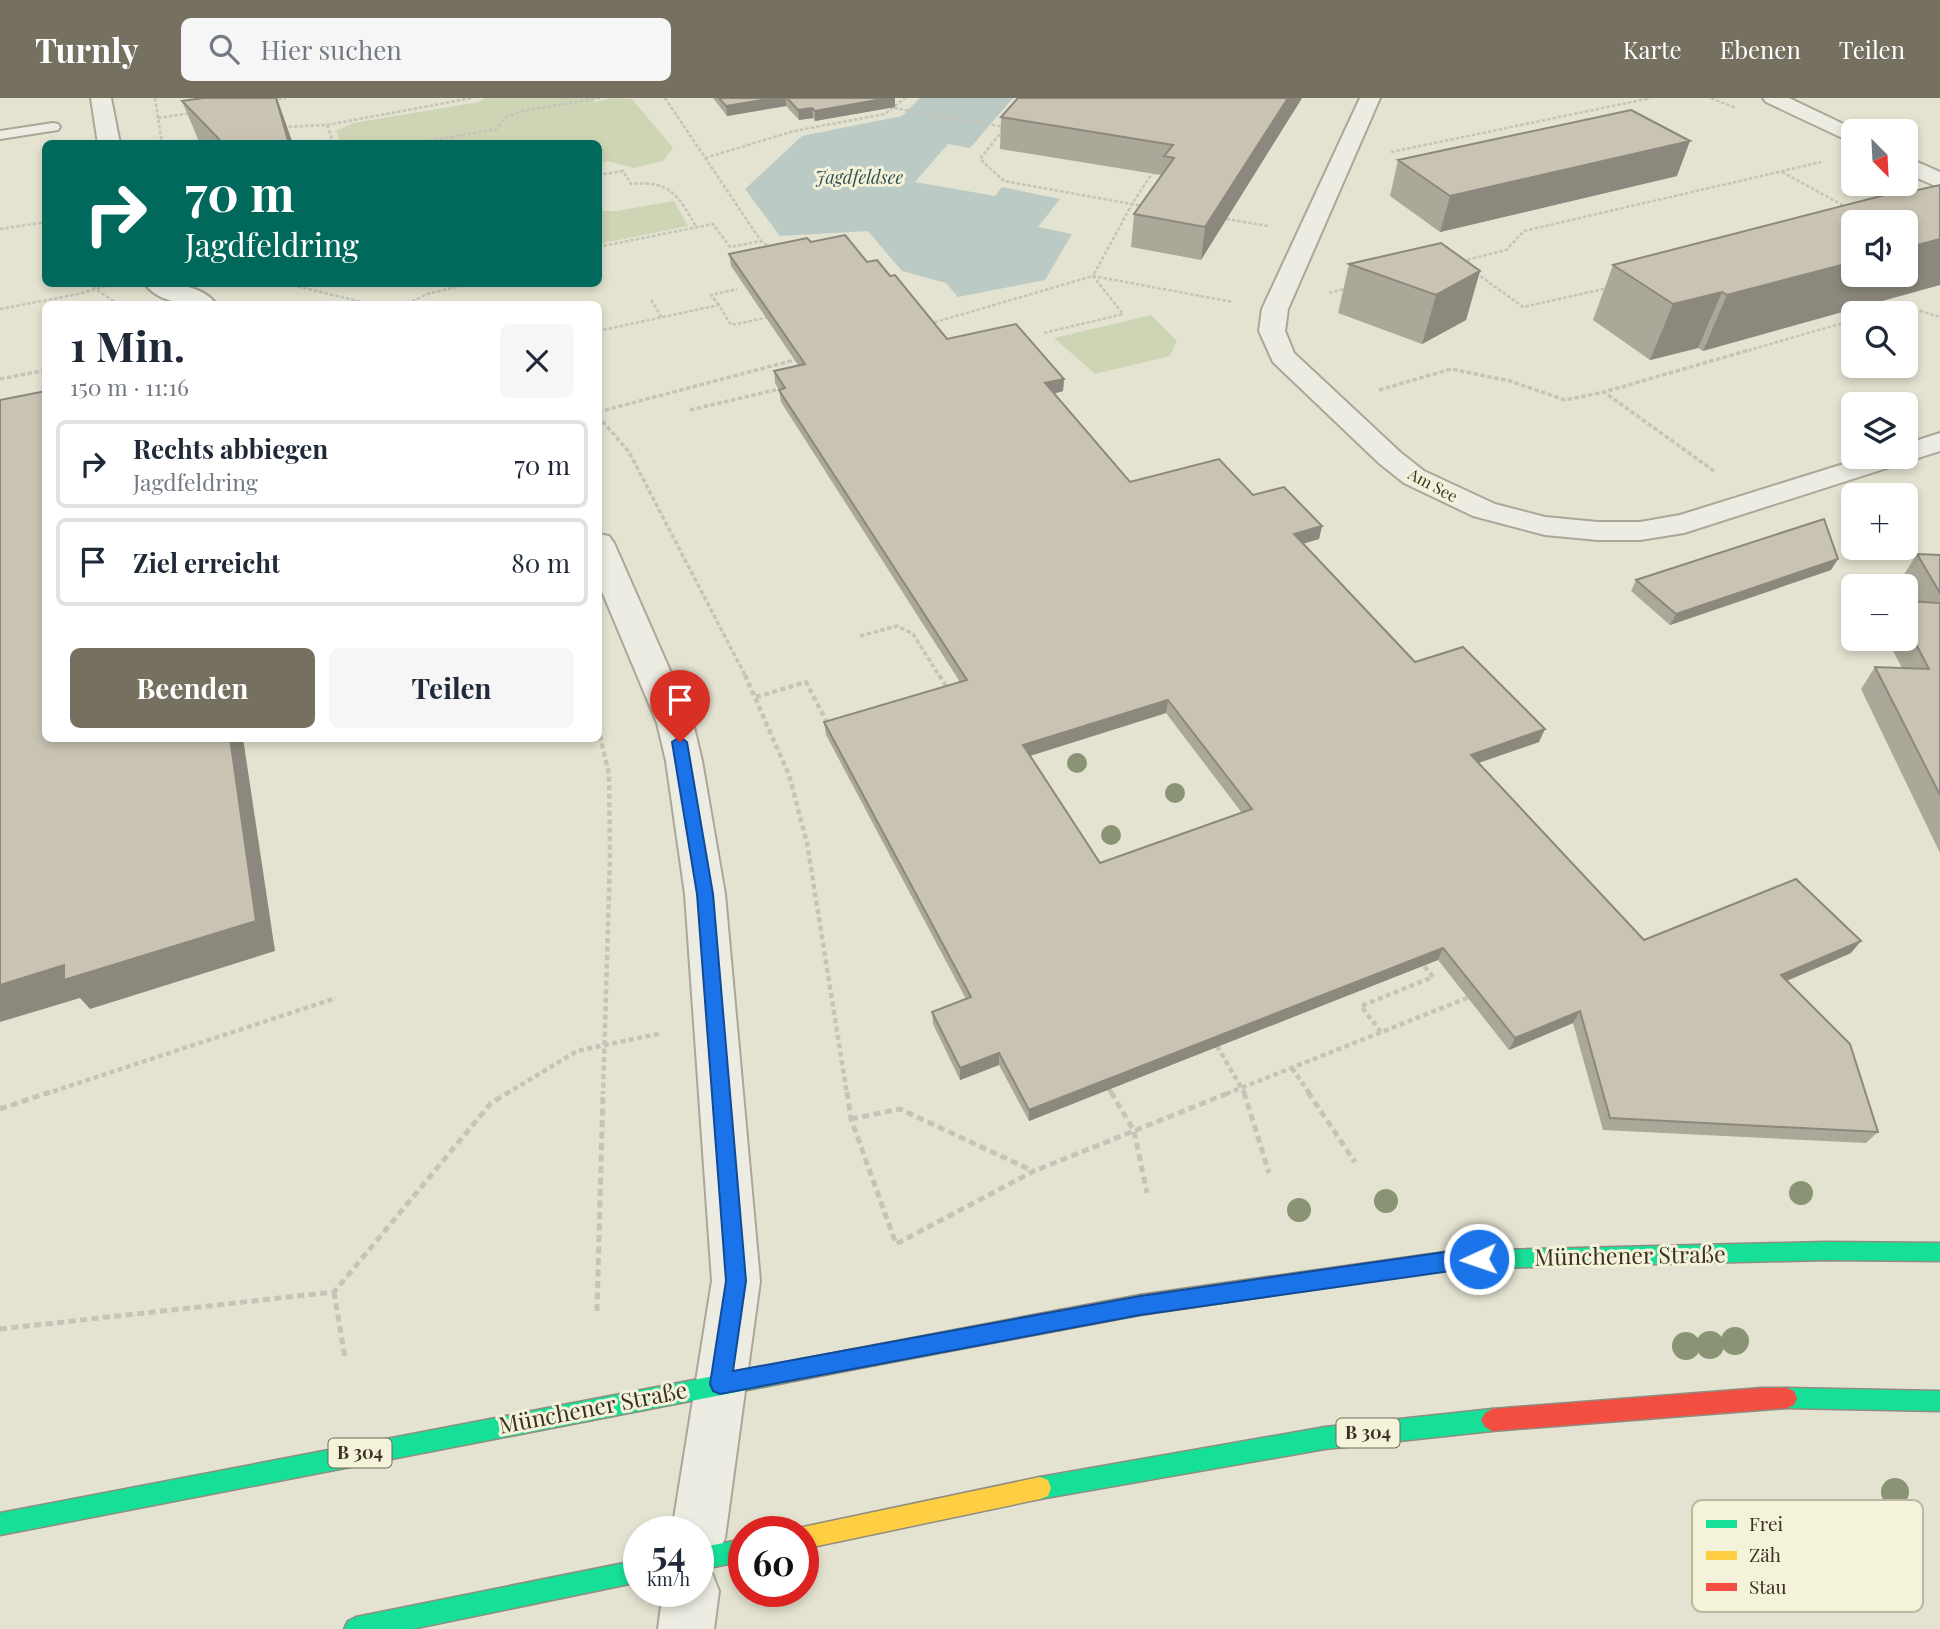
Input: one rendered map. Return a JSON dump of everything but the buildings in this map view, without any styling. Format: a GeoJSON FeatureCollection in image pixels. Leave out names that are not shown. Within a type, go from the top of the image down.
{"type":"FeatureCollection","features":[{"type":"Feature","properties":{"kind":"main road","name":"Münchener Straße"},"geometry":{"type":"LineString","coordinates":[[0,1524],[1140,1305],[1452,1260],[1825,1251],[1940,1252]]}},
{"type":"Feature","properties":{"kind":"main road","name":"B 304"},"geometry":{"type":"LineString","coordinates":[[819,1535],[1047,1487],[1325,1438],[1559,1413],[1762,1398],[1940,1401]]}},
{"type":"Feature","properties":{"kind":"main road"},"geometry":{"type":"LineString","coordinates":[[356,1629],[623,1574]]}},
{"type":"Feature","properties":{"kind":"street"},"geometry":{"type":"LineString","coordinates":[[101,98],[107,140]]}},
{"type":"Feature","properties":{"kind":"street","name":"Am See"},"geometry":{"type":"LineString","coordinates":[[1370,98],[1278,303],[1272,331],[1282,356],[1390,458],[1414,477],[1484,510],[1545,526],[1640,531],[1684,524],[1857,469]]}},
{"type":"Feature","properties":{"kind":"street"},"geometry":{"type":"LineString","coordinates":[[1773,98],[1841,131]]}},
{"type":"Feature","properties":{"kind":"street"},"geometry":{"type":"LineString","coordinates":[[1918,170],[1940,181]]}},
{"type":"Feature","properties":{"kind":"street"},"geometry":{"type":"LineString","coordinates":[[165,287],[196,301]]}},
{"type":"Feature","properties":{"kind":"street"},"geometry":{"type":"LineString","coordinates":[[1918,449],[1940,442]]}},
{"type":"Feature","properties":{"kind":"street"},"geometry":{"type":"LineString","coordinates":[[602,552],[675,723],[705,894],[736,1281],[701,1516]]}},
{"type":"Feature","properties":{"kind":"street"},"geometry":{"type":"LineString","coordinates":[[686,1629],[689,1607]]}},
{"type":"Feature","properties":{"kind":"lane"},"geometry":{"type":"LineString","coordinates":[[0,147],[6,134],[53,127]]}},
{"type":"Feature","properties":{"kind":"path"},"geometry":{"type":"LineString","coordinates":[[155,98],[161,140]]}},
{"type":"Feature","properties":{"kind":"path"},"geometry":{"type":"LineString","coordinates":[[261,102],[286,98]]}},
{"type":"Feature","properties":{"kind":"path"},"geometry":{"type":"LineString","coordinates":[[281,128],[327,125],[472,98]]}},
{"type":"Feature","properties":{"kind":"path"},"geometry":{"type":"LineString","coordinates":[[437,140],[496,130],[506,117],[522,111],[600,98]]}},
{"type":"Feature","properties":{"kind":"path"},"geometry":{"type":"LineString","coordinates":[[665,98],[722,179],[761,241],[772,248]]}},
{"type":"Feature","properties":{"kind":"path"},"geometry":{"type":"LineString","coordinates":[[705,158],[794,131],[885,114],[905,98]]}},
{"type":"Feature","properties":{"kind":"path"},"geometry":{"type":"LineString","coordinates":[[1347,151],[1382,153],[1651,98]]}},
{"type":"Feature","properties":{"kind":"path"},"geometry":{"type":"LineString","coordinates":[[894,108],[1006,127],[980,159],[1004,181],[1144,206]]}},
{"type":"Feature","properties":{"kind":"path"},"geometry":{"type":"LineString","coordinates":[[158,118],[196,112]]}},
{"type":"Feature","properties":{"kind":"path"},"geometry":{"type":"LineString","coordinates":[[327,125],[333,140]]}},
{"type":"Feature","properties":{"kind":"path"},"geometry":{"type":"LineString","coordinates":[[1617,286],[1523,307],[1461,262],[1506,250],[1524,231],[1822,162]]}},
{"type":"Feature","properties":{"kind":"path"},"geometry":{"type":"LineString","coordinates":[[602,174],[623,171],[631,184],[663,183],[675,191],[697,228]]}},
{"type":"Feature","properties":{"kind":"path"},"geometry":{"type":"LineString","coordinates":[[1093,276],[1132,204],[1153,172]]}},
{"type":"Feature","properties":{"kind":"path"},"geometry":{"type":"LineString","coordinates":[[1781,172],[1848,208]]}},
{"type":"Feature","properties":{"kind":"path"},"geometry":{"type":"LineString","coordinates":[[1220,218],[1310,232]]}},
{"type":"Feature","properties":{"kind":"path"},"geometry":{"type":"LineString","coordinates":[[0,229],[42,223]]}},
{"type":"Feature","properties":{"kind":"path"},"geometry":{"type":"LineString","coordinates":[[602,246],[713,224],[730,247],[761,241]]}},
{"type":"Feature","properties":{"kind":"path"},"geometry":{"type":"LineString","coordinates":[[1044,333],[1124,314],[1093,276]]}},
{"type":"Feature","properties":{"kind":"path"},"geometry":{"type":"LineString","coordinates":[[920,327],[1093,276],[1278,303],[1348,288]]}},
{"type":"Feature","properties":{"kind":"path"},"geometry":{"type":"LineString","coordinates":[[93,287],[114,301]]}},
{"type":"Feature","properties":{"kind":"path"},"geometry":{"type":"LineString","coordinates":[[0,309],[102,287]]}},
{"type":"Feature","properties":{"kind":"path"},"geometry":{"type":"LineString","coordinates":[[298,287],[358,301]]}},
{"type":"Feature","properties":{"kind":"path"},"geometry":{"type":"LineString","coordinates":[[411,301],[428,293],[455,287]]}},
{"type":"Feature","properties":{"kind":"path"},"geometry":{"type":"LineString","coordinates":[[737,289],[711,295],[732,325],[776,316]]}},
{"type":"Feature","properties":{"kind":"path"},"geometry":{"type":"LineString","coordinates":[[651,300],[662,318]]}},
{"type":"Feature","properties":{"kind":"path"},"geometry":{"type":"LineString","coordinates":[[602,330],[719,305]]}},
{"type":"Feature","properties":{"kind":"path"},"geometry":{"type":"LineString","coordinates":[[1918,310],[1940,317]]}},
{"type":"Feature","properties":{"kind":"path"},"geometry":{"type":"LineString","coordinates":[[1332,404],[1451,369],[1510,381],[1564,400],[1841,323]]}},
{"type":"Feature","properties":{"kind":"path"},"geometry":{"type":"LineString","coordinates":[[602,413],[800,359]]}},
{"type":"Feature","properties":{"kind":"path"},"geometry":{"type":"LineString","coordinates":[[0,379],[42,371]]}},
{"type":"Feature","properties":{"kind":"path"},"geometry":{"type":"LineString","coordinates":[[690,410],[779,389]]}},
{"type":"Feature","properties":{"kind":"path"},"geometry":{"type":"LineString","coordinates":[[1604,391],[1756,501]]}},
{"type":"Feature","properties":{"kind":"path"},"geometry":{"type":"LineString","coordinates":[[602,419],[629,452],[756,696],[789,775],[807,843],[851,1119],[896,1244],[1034,1171],[1479,993]]}},
{"type":"Feature","properties":{"kind":"path"},"geometry":{"type":"LineString","coordinates":[[860,636],[897,626],[913,634],[953,697]]}},
{"type":"Feature","properties":{"kind":"path"},"geometry":{"type":"LineString","coordinates":[[756,696],[806,682],[828,722],[841,718]]}},
{"type":"Feature","properties":{"kind":"path"},"geometry":{"type":"LineString","coordinates":[[933,691],[947,687]]}},
{"type":"Feature","properties":{"kind":"path"},"geometry":{"type":"LineString","coordinates":[[597,1311],[606,1044],[609,774],[602,742]]}},
{"type":"Feature","properties":{"kind":"path"},"geometry":{"type":"LineString","coordinates":[[1381,1032],[1361,1006],[1433,977],[1424,966]]}},
{"type":"Feature","properties":{"kind":"path"},"geometry":{"type":"LineString","coordinates":[[0,1109],[336,998]]}},
{"type":"Feature","properties":{"kind":"path"},"geometry":{"type":"LineString","coordinates":[[0,1329],[334,1292],[491,1103],[577,1051],[715,1022]]}},
{"type":"Feature","properties":{"kind":"path"},"geometry":{"type":"LineString","coordinates":[[1217,1046],[1243,1088],[1269,1173]]}},
{"type":"Feature","properties":{"kind":"path"},"geometry":{"type":"LineString","coordinates":[[1292,1068],[1355,1162]]}},
{"type":"Feature","properties":{"kind":"path"},"geometry":{"type":"LineString","coordinates":[[1109,1089],[1134,1131],[1147,1193]]}},
{"type":"Feature","properties":{"kind":"path"},"geometry":{"type":"LineString","coordinates":[[851,1119],[900,1109],[1034,1171]]}},
{"type":"Feature","properties":{"kind":"path"},"geometry":{"type":"LineString","coordinates":[[334,1292],[345,1359]]}},
{"type":"Feature","properties":{"kind":"green space"},"geometry":{"type":"Polygon","coordinates":[[[485,98],[594,98],[595,102],[613,98],[632,99],[673,148],[663,161],[633,168],[608,161],[602,163],[602,140],[339,140],[336,131],[353,123],[479,102],[485,98]]]}},
{"type":"Feature","properties":{"kind":"green space"},"geometry":{"type":"Polygon","coordinates":[[[674,201],[688,226],[602,243],[602,211],[674,201]]]}},
{"type":"Feature","properties":{"kind":"green space"},"geometry":{"type":"Polygon","coordinates":[[[1151,315],[1177,341],[1170,356],[1095,374],[1054,338],[1151,315]]]}},
{"type":"Feature","properties":{"kind":"water","name":"Jagdfeldsee"},"geometry":{"type":"Polygon","coordinates":[[[920,98],[1013,98],[970,148],[948,144],[915,182],[995,196],[1002,187],[1060,199],[1038,227],[1072,234],[1045,280],[958,297],[946,283],[902,271],[868,231],[780,236],[745,189],[802,136],[902,116],[920,98]]]}},
{"type":"Feature","properties":{"kind":"traffic: fast"},"geometry":{"type":"LineString","coordinates":[[1491,1259],[1825,1251],[1940,1252]]}},
{"type":"Feature","properties":{"kind":"traffic: fast"},"geometry":{"type":"LineString","coordinates":[[0,1524],[876,1355]]}},
{"type":"Feature","properties":{"kind":"traffic: fast"},"geometry":{"type":"LineString","coordinates":[[1787,1398],[1940,1401]]}},
{"type":"Feature","properties":{"kind":"traffic: fast"},"geometry":{"type":"LineString","coordinates":[[1040,1488],[1325,1438],[1492,1420]]}},
{"type":"Feature","properties":{"kind":"traffic: fast"},"geometry":{"type":"LineString","coordinates":[[714,1556],[728,1553]]}},
{"type":"Feature","properties":{"kind":"traffic: fast"},"geometry":{"type":"LineString","coordinates":[[356,1629],[623,1574]]}},
{"type":"Feature","properties":{"kind":"traffic: slow"},"geometry":{"type":"LineString","coordinates":[[1060,1320],[1140,1305],[1452,1260],[1491,1259]]}},
{"type":"Feature","properties":{"kind":"traffic: slow"},"geometry":{"type":"LineString","coordinates":[[819,1535],[1040,1488]]}},
{"type":"Feature","properties":{"kind":"traffic: jam"},"geometry":{"type":"LineString","coordinates":[[876,1355],[1060,1320]]}},
{"type":"Feature","properties":{"kind":"traffic: jam"},"geometry":{"type":"LineString","coordinates":[[1492,1420],[1787,1398]]}},
{"type":"Feature","properties":{"kind":"route"},"geometry":{"type":"LineString","coordinates":[[680,742],[705,894],[736,1281],[720,1384],[1140,1305],[1452,1260],[1479,1259]]}}]}
